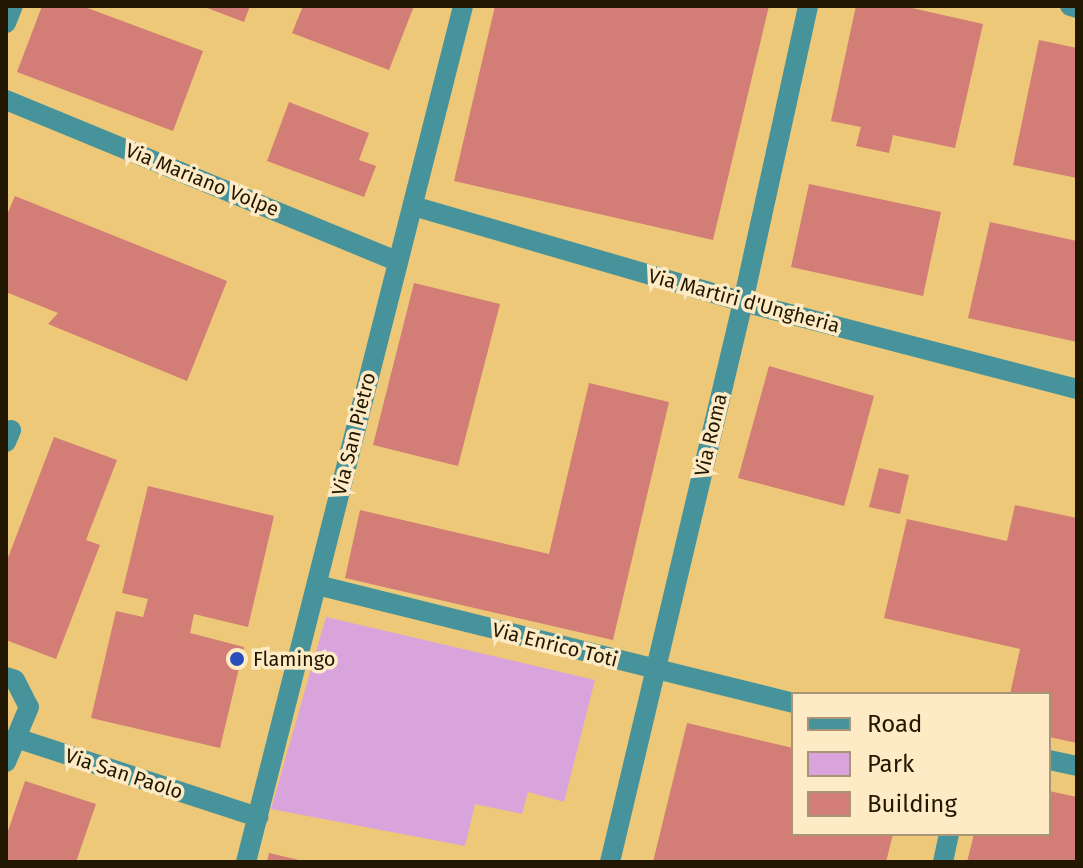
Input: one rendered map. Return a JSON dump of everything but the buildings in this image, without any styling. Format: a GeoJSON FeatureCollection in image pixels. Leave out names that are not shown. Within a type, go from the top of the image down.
{"type":"FeatureCollection","features":[{"type":"Feature","properties":{"kind":"street"},"geometry":{"type":"LineString","coordinates":[[6,23],[13,6]]}},
{"type":"Feature","properties":{"kind":"street","name":"Via San Pietro"},"geometry":{"type":"LineString","coordinates":[[246,862],[463,6]]}},
{"type":"Feature","properties":{"kind":"street","name":"Via Roma"},"geometry":{"type":"LineString","coordinates":[[610,862],[743,302],[808,6]]}},
{"type":"Feature","properties":{"kind":"street"},"geometry":{"type":"LineString","coordinates":[[1070,6],[1077,8]]}},
{"type":"Feature","properties":{"kind":"street","name":"Via Mariano Volpe"},"geometry":{"type":"LineString","coordinates":[[6,100],[397,261]]}},
{"type":"Feature","properties":{"kind":"street","name":"Via Martiri d'Ungheria"},"geometry":{"type":"LineString","coordinates":[[413,206],[743,302],[1077,389]]}},
{"type":"Feature","properties":{"kind":"street","name":"Via Enrico Toti"},"geometry":{"type":"LineString","coordinates":[[317,585],[791,703]]}},
{"type":"Feature","properties":{"kind":"street"},"geometry":{"type":"LineString","coordinates":[[6,677],[15,680],[29,707],[6,762]]}},
{"type":"Feature","properties":{"kind":"street","name":"Via San Paolo"},"geometry":{"type":"LineString","coordinates":[[16,738],[258,817]]}},
{"type":"Feature","properties":{"kind":"street"},"geometry":{"type":"LineString","coordinates":[[1051,760],[1077,766]]}},
{"type":"Feature","properties":{"kind":"street"},"geometry":{"type":"LineString","coordinates":[[943,862],[949,836]]}},
{"type":"Feature","properties":{"kind":"green space"},"geometry":{"type":"Polygon","coordinates":[[[326,617],[595,680],[564,802],[528,792],[522,814],[475,804],[465,846],[271,809],[326,617]]]}},
{"type":"Feature","properties":{"kind":"place","name":"Flamingo"},"geometry":{"type":"Point","coordinates":[237,659]}}]}
